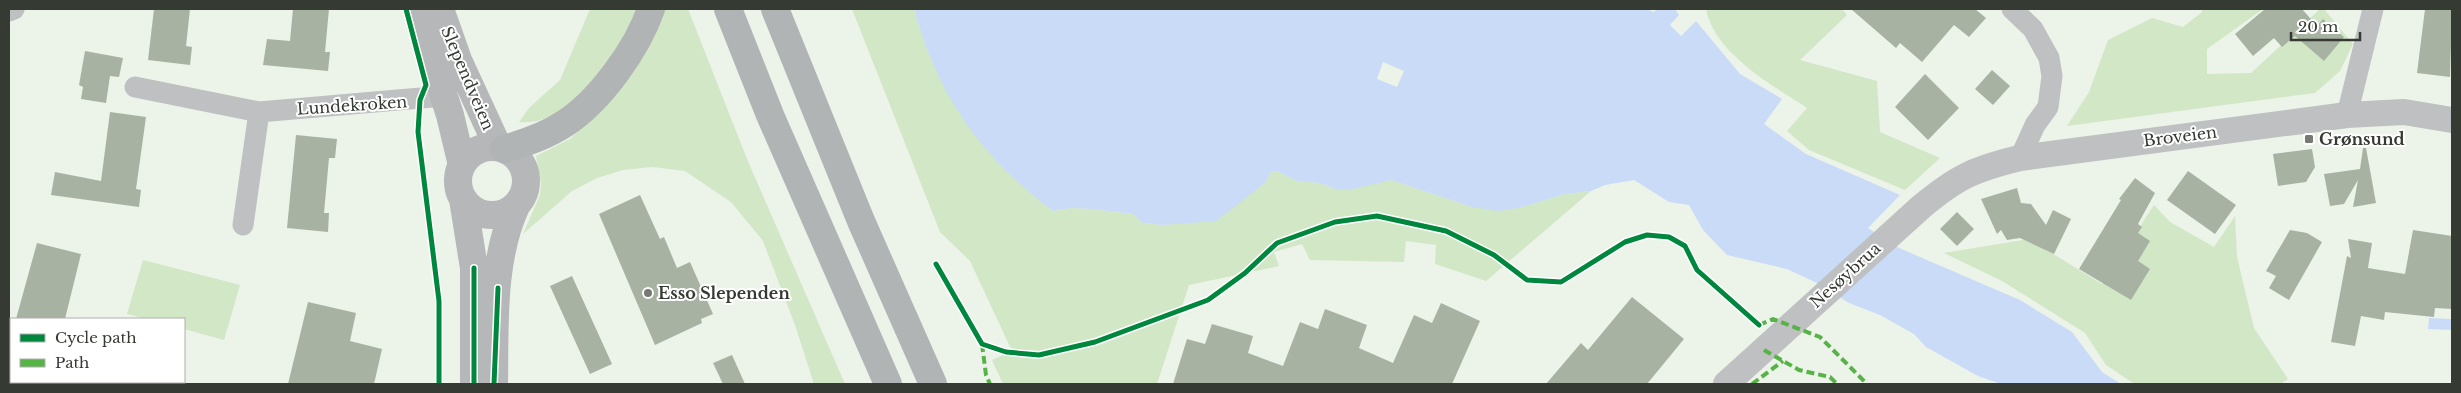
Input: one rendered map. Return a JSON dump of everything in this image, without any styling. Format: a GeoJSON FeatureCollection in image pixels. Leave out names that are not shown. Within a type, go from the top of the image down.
{"type":"FeatureCollection","features":[{"type":"Feature","properties":{"kind":"highway"},"geometry":{"type":"LineString","coordinates":[[501,148],[546,135],[580,113],[616,72],[633,46],[650,9]]}},
{"type":"Feature","properties":{"kind":"highway"},"geometry":{"type":"LineString","coordinates":[[728,9],[770,115],[881,377]]}},
{"type":"Feature","properties":{"kind":"highway"},"geometry":{"type":"LineString","coordinates":[[775,9],[857,212],[933,384]]}},
{"type":"Feature","properties":{"kind":"main road","name":"Slependveien"},"geometry":{"type":"LineString","coordinates":[[418,9],[462,165]]}},
{"type":"Feature","properties":{"kind":"main road","name":"Slependveien"},"geometry":{"type":"LineString","coordinates":[[440,9],[456,55],[501,148]]}},
{"type":"Feature","properties":{"kind":"main road"},"geometry":{"type":"LineString","coordinates":[[474,384],[474,268],[463,199],[458,188],[458,176],[462,165],[473,152],[501,148],[514,155],[522,164],[526,174],[526,186],[523,197],[516,206],[507,226],[502,251],[496,305],[494,384]]}},
{"type":"Feature","properties":{"kind":"main road"},"geometry":{"type":"LineString","coordinates":[[463,199],[471,208],[482,214],[494,216],[506,213],[516,206]]}},
{"type":"Feature","properties":{"kind":"street"},"geometry":{"type":"LineString","coordinates":[[9,11],[14,9]]}},
{"type":"Feature","properties":{"kind":"street"},"geometry":{"type":"LineString","coordinates":[[2012,9],[2033,29],[2049,58],[2052,76],[2048,106],[2035,125],[2020,158]]}},
{"type":"Feature","properties":{"kind":"street"},"geometry":{"type":"LineString","coordinates":[[2347,115],[2373,9]]}},
{"type":"Feature","properties":{"kind":"street","name":"Lundekroken"},"geometry":{"type":"LineString","coordinates":[[135,88],[259,112],[444,96]]}},
{"type":"Feature","properties":{"kind":"street"},"geometry":{"type":"LineString","coordinates":[[243,225],[259,112]]}},
{"type":"Feature","properties":{"kind":"street","name":"Broveien"},"geometry":{"type":"LineString","coordinates":[[1921,207],[1944,188],[1968,174],[2020,158],[2347,115],[2404,112],[2452,120]]}},
{"type":"Feature","properties":{"kind":"street","name":"Nesøybrua"},"geometry":{"type":"LineString","coordinates":[[1726,384],[1921,207]]}},
{"type":"Feature","properties":{"kind":"green space"},"geometry":{"type":"Polygon","coordinates":[[[590,9],[637,9],[618,46],[592,84],[576,100],[559,112],[540,120],[519,122],[529,108],[560,80],[590,9]]]}},
{"type":"Feature","properties":{"kind":"green space"},"geometry":{"type":"Polygon","coordinates":[[[662,9],[688,9],[747,159],[845,384],[814,384],[795,325],[763,241],[731,202],[685,171],[652,167],[623,170],[597,178],[572,191],[523,234],[540,195],[541,183],[536,156],[570,139],[610,101],[635,69],[647,48],[662,9]]]}},
{"type":"Feature","properties":{"kind":"green space"},"geometry":{"type":"Polygon","coordinates":[[[852,9],[914,9],[936,69],[966,122],[1005,169],[1053,211],[1072,208],[1133,214],[1143,223],[1163,225],[1194,222],[1245,198],[1265,183],[1271,172],[1277,171],[1297,181],[1320,183],[1338,190],[1391,180],[1472,207],[1519,208],[1565,194],[1591,191],[1486,281],[1435,264],[1436,245],[1406,241],[1404,262],[1310,260],[1302,244],[1274,252],[1279,266],[1189,285],[1157,384],[1003,384],[992,360],[1012,351],[970,261],[940,232],[852,9]]]}},
{"type":"Feature","properties":{"kind":"green space"},"geometry":{"type":"Polygon","coordinates":[[[1706,9],[1842,9],[1847,15],[1800,60],[1877,81],[1880,132],[1940,158],[1905,190],[1809,150],[1787,131],[1807,108],[1762,78],[1732,54],[1720,40],[1711,25],[1706,9]]]}},
{"type":"Feature","properties":{"kind":"green space"},"geometry":{"type":"Polygon","coordinates":[[[2201,9],[2263,9],[2207,49],[2207,74],[2251,73],[2320,9],[2324,9],[2353,44],[2340,71],[2315,93],[2067,126],[2089,92],[2108,40],[2152,18],[2183,27],[2202,12],[2201,9]]]}},
{"type":"Feature","properties":{"kind":"green space"},"geometry":{"type":"Polygon","coordinates":[[[2154,205],[2170,222],[2214,247],[2235,216],[2237,257],[2254,328],[2288,379],[2280,384],[2133,383],[2106,365],[2085,333],[2002,281],[1944,253],[2029,239],[2102,284],[2154,205]]]}},
{"type":"Feature","properties":{"kind":"green space"},"geometry":{"type":"Polygon","coordinates":[[[143,260],[240,285],[224,340],[185,329],[185,318],[143,318],[127,314],[143,260]]]}},
{"type":"Feature","properties":{"kind":"water"},"geometry":{"type":"Polygon","coordinates":[[[914,9],[1646,9],[1654,12],[1657,9],[1675,9],[1679,15],[1670,25],[1681,36],[1696,21],[1740,74],[1782,99],[1764,124],[1806,154],[1900,195],[1868,228],[1899,248],[2020,300],[2072,332],[2102,372],[2121,384],[2001,384],[1978,376],[1926,347],[1914,334],[1880,315],[1849,303],[1815,282],[1787,269],[1727,255],[1703,230],[1689,205],[1669,202],[1634,180],[1605,185],[1591,191],[1565,194],[1519,208],[1498,211],[1472,207],[1391,180],[1349,190],[1338,190],[1320,183],[1297,181],[1277,171],[1271,172],[1265,183],[1216,221],[1163,225],[1143,223],[1133,214],[1072,208],[1053,211],[1005,169],[966,122],[949,97],[935,69],[914,9]]]}},
{"type":"Feature","properties":{"kind":"water"},"geometry":{"type":"Polygon","coordinates":[[[2429,318],[2452,319],[2452,330],[2428,329],[2429,318]]]}},
{"type":"Feature","properties":{"kind":"pier"},"geometry":{"type":"Polygon","coordinates":[[[1383,62],[1404,71],[1397,87],[1377,79],[1383,62]]]}},
{"type":"Feature","properties":{"kind":"building"},"geometry":{"type":"Polygon","coordinates":[[[154,9],[190,9],[186,46],[192,47],[190,65],[148,60],[154,9]]]}},
{"type":"Feature","properties":{"kind":"building"},"geometry":{"type":"Polygon","coordinates":[[[293,9],[329,9],[325,52],[330,52],[328,71],[263,65],[267,39],[290,41],[293,9]]]}},
{"type":"Feature","properties":{"kind":"building"},"geometry":{"type":"Polygon","coordinates":[[[1851,9],[1975,9],[1986,18],[1969,37],[1954,25],[1922,62],[1900,43],[1896,48],[1851,9]]]}},
{"type":"Feature","properties":{"kind":"building"},"geometry":{"type":"Polygon","coordinates":[[[2265,9],[2302,9],[2317,26],[2323,19],[2344,37],[2324,61],[2295,36],[2282,47],[2274,38],[2253,56],[2235,34],[2265,9]]]}},
{"type":"Feature","properties":{"kind":"building"},"geometry":{"type":"Polygon","coordinates":[[[2425,9],[2452,9],[2450,77],[2417,73],[2425,9]]]}},
{"type":"Feature","properties":{"kind":"building"},"geometry":{"type":"Polygon","coordinates":[[[85,51],[123,58],[119,77],[110,76],[106,103],[81,99],[83,87],[79,85],[85,51]]]}},
{"type":"Feature","properties":{"kind":"building"},"geometry":{"type":"Polygon","coordinates":[[[1992,70],[2010,86],[1993,105],[1975,89],[1992,70]]]}},
{"type":"Feature","properties":{"kind":"building"},"geometry":{"type":"Polygon","coordinates":[[[1925,74],[1959,108],[1928,140],[1895,107],[1925,74]]]}},
{"type":"Feature","properties":{"kind":"building"},"geometry":{"type":"Polygon","coordinates":[[[110,112],[146,117],[136,189],[141,190],[139,207],[51,195],[55,172],[101,181],[110,112]]]}},
{"type":"Feature","properties":{"kind":"building"},"geometry":{"type":"Polygon","coordinates":[[[296,135],[337,139],[335,158],[329,158],[324,213],[329,213],[328,232],[287,228],[296,135]]]}},
{"type":"Feature","properties":{"kind":"building"},"geometry":{"type":"Polygon","coordinates":[[[2363,148],[2366,148],[2376,203],[2353,207],[2358,180],[2344,204],[2330,206],[2324,174],[2360,169],[2363,148]]]}},
{"type":"Feature","properties":{"kind":"building"},"geometry":{"type":"Polygon","coordinates":[[[2312,149],[2315,167],[2306,182],[2278,186],[2273,154],[2312,149]]]}},
{"type":"Feature","properties":{"kind":"building"},"geometry":{"type":"Polygon","coordinates":[[[2188,171],[2236,205],[2215,234],[2167,200],[2188,171]]]}},
{"type":"Feature","properties":{"kind":"building"},"geometry":{"type":"Polygon","coordinates":[[[2135,178],[2155,193],[2138,224],[2142,227],[2138,233],[2150,241],[2138,261],[2150,269],[2131,300],[2079,269],[2121,200],[2119,199],[2135,178]]]}},
{"type":"Feature","properties":{"kind":"building"},"geometry":{"type":"Polygon","coordinates":[[[2017,188],[2021,203],[2031,204],[2046,225],[2053,210],[2071,219],[2054,254],[2020,238],[2007,240],[2001,230],[1997,234],[1981,199],[2017,188]]]}},
{"type":"Feature","properties":{"kind":"building"},"geometry":{"type":"Polygon","coordinates":[[[640,195],[660,239],[664,237],[677,268],[690,262],[713,314],[701,319],[702,323],[655,345],[599,214],[640,195]]]}},
{"type":"Feature","properties":{"kind":"building"},"geometry":{"type":"Polygon","coordinates":[[[1957,212],[1974,229],[1957,246],[1940,229],[1957,212]]]}},
{"type":"Feature","properties":{"kind":"building"},"geometry":{"type":"Polygon","coordinates":[[[2290,230],[2307,233],[2322,242],[2289,300],[2269,288],[2276,276],[2266,271],[2290,230]]]}},
{"type":"Feature","properties":{"kind":"building"},"geometry":{"type":"Polygon","coordinates":[[[2413,230],[2452,236],[2452,309],[2435,308],[2434,317],[2385,312],[2384,320],[2361,316],[2355,346],[2331,342],[2347,256],[2351,258],[2348,239],[2372,243],[2368,268],[2405,274],[2413,230]]]}},
{"type":"Feature","properties":{"kind":"building"},"geometry":{"type":"Polygon","coordinates":[[[37,243],[81,254],[65,318],[16,318],[37,243]]]}},
{"type":"Feature","properties":{"kind":"building"},"geometry":{"type":"Polygon","coordinates":[[[572,276],[612,364],[590,374],[550,286],[572,276]]]}},
{"type":"Feature","properties":{"kind":"building"},"geometry":{"type":"Polygon","coordinates":[[[1632,297],[1684,339],[1647,384],[1546,384],[1581,343],[1588,350],[1632,297]]]}},
{"type":"Feature","properties":{"kind":"building"},"geometry":{"type":"Polygon","coordinates":[[[308,302],[356,313],[350,341],[382,349],[374,384],[288,384],[308,302]]]}},
{"type":"Feature","properties":{"kind":"building"},"geometry":{"type":"Polygon","coordinates":[[[1441,303],[1480,321],[1452,384],[1173,384],[1187,339],[1205,344],[1212,324],[1253,336],[1248,353],[1283,366],[1300,322],[1318,329],[1325,309],[1367,325],[1359,348],[1393,363],[1414,315],[1432,323],[1441,303]]]}},
{"type":"Feature","properties":{"kind":"building"},"geometry":{"type":"Polygon","coordinates":[[[732,355],[745,384],[723,384],[713,363],[732,355]]]}},
{"type":"Feature","properties":{"kind":"marked path"},"geometry":{"type":"LineString","coordinates":[[1759,325],[1773,319],[1820,337],[1867,384]]}},
{"type":"Feature","properties":{"kind":"marked path"},"geometry":{"type":"LineString","coordinates":[[982,344],[986,375],[990,384]]}},
{"type":"Feature","properties":{"kind":"marked path"},"geometry":{"type":"LineString","coordinates":[[1764,350],[1799,370],[1830,377],[1837,384]]}},
{"type":"Feature","properties":{"kind":"marked path"},"geometry":{"type":"LineString","coordinates":[[1752,384],[1783,361]]}},
{"type":"Feature","properties":{"kind":"cycle path"},"geometry":{"type":"LineString","coordinates":[[406,9],[426,85],[420,100],[418,132],[439,301],[439,384]]}},
{"type":"Feature","properties":{"kind":"cycle path"},"geometry":{"type":"LineString","coordinates":[[936,264],[982,344],[1006,352],[1039,355],[1095,342],[1208,300],[1245,273],[1277,243],[1335,222],[1377,216],[1446,231],[1494,255],[1527,280],[1561,282],[1625,242],[1647,235],[1669,237],[1685,246],[1697,270],[1759,325]]}},
{"type":"Feature","properties":{"kind":"cycle path"},"geometry":{"type":"LineString","coordinates":[[474,268],[474,384]]}},
{"type":"Feature","properties":{"kind":"cycle path"},"geometry":{"type":"LineString","coordinates":[[494,384],[498,288]]}},
{"type":"Feature","properties":{"kind":"place","name":"Grønsund"},"geometry":{"type":"Point","coordinates":[2309,139]}},
{"type":"Feature","properties":{"kind":"place","name":"Esso Slependen"},"geometry":{"type":"Point","coordinates":[648,293]}}]}
